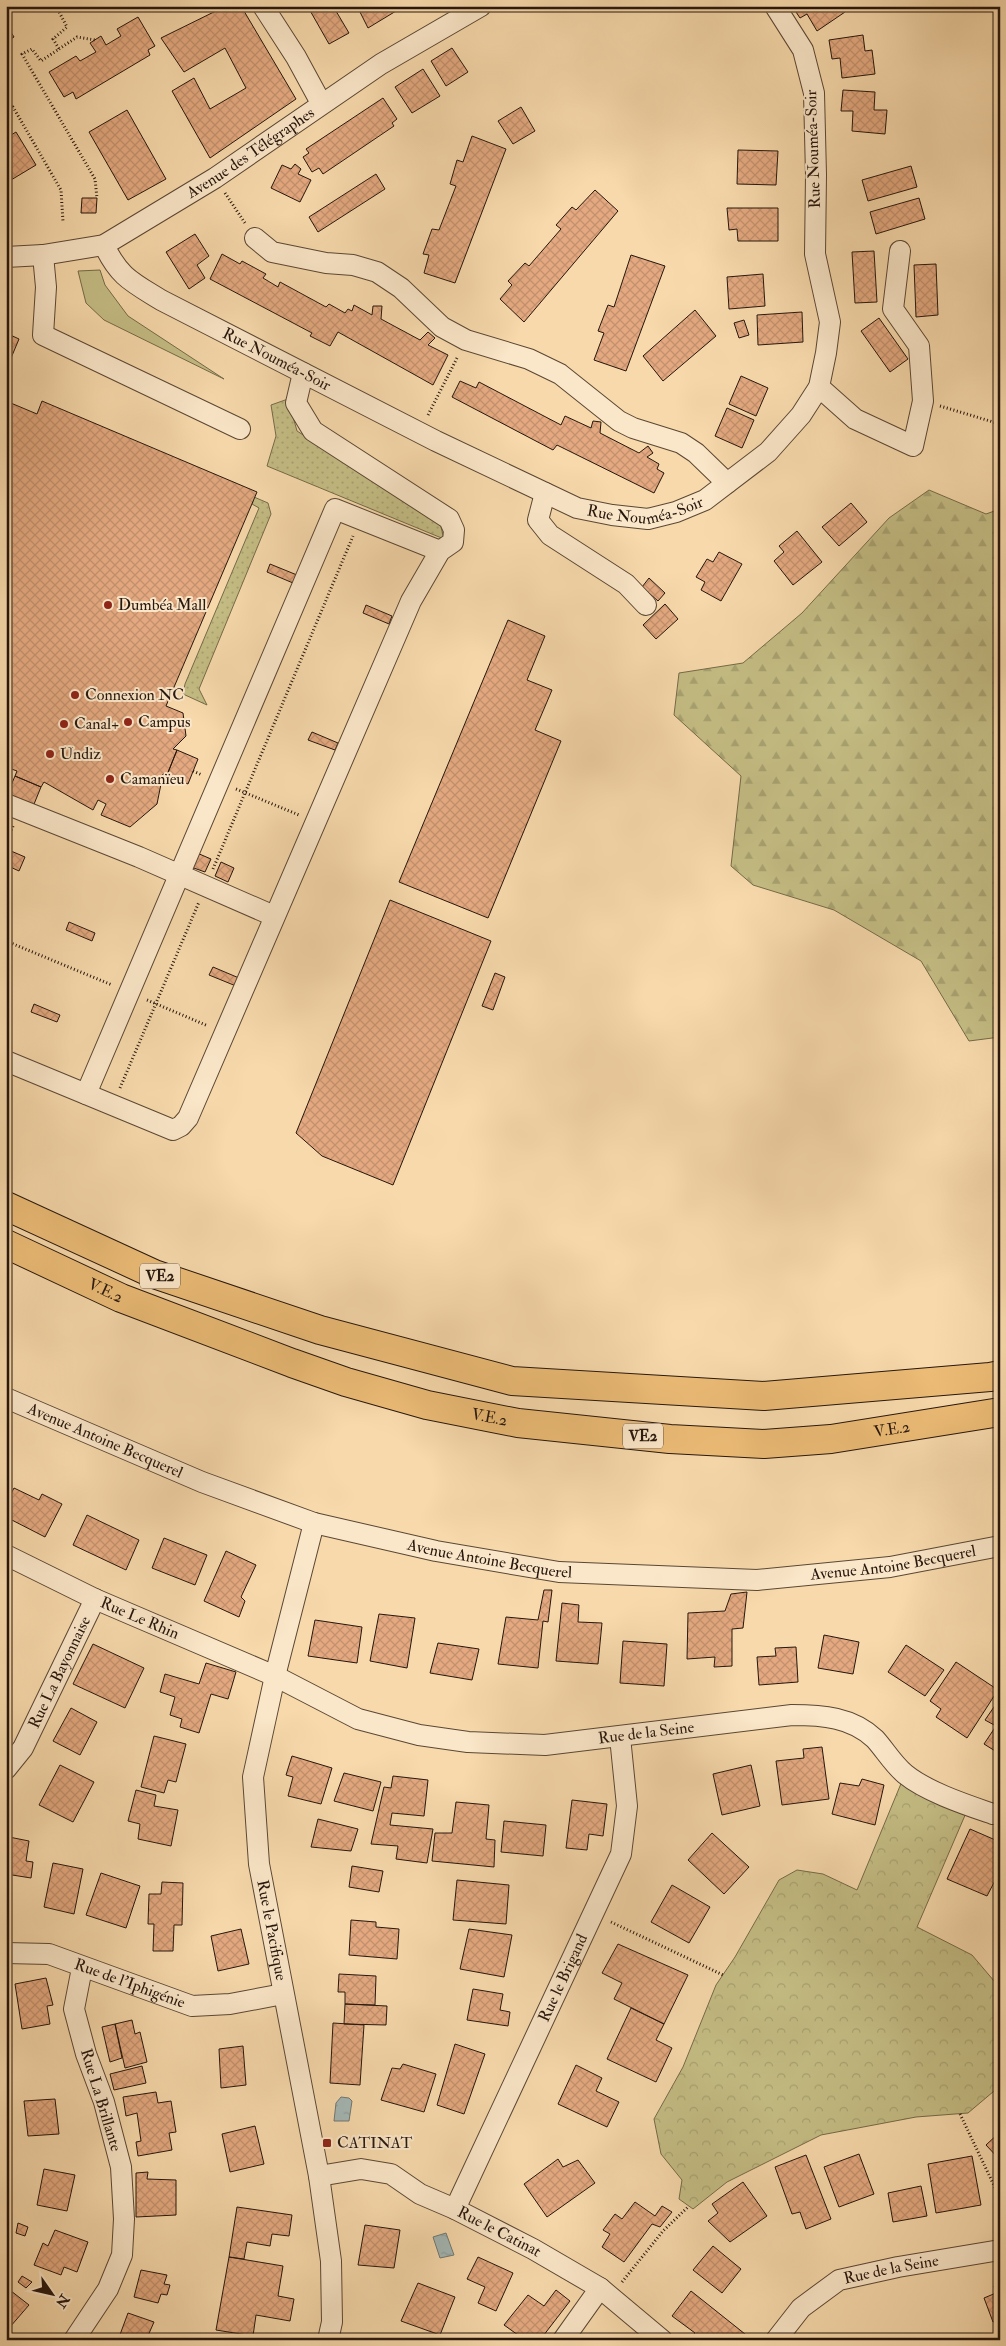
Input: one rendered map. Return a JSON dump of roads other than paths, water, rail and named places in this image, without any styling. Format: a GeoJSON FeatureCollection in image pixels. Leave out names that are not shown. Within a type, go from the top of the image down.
{"type":"FeatureCollection","features":[{"type":"Feature","properties":{"kind":"highway","name":"VE2"},"geometry":{"type":"LineString","coordinates":[[6,1206],[154,1274],[320,1330],[512,1381],[764,1396],[1000,1375]]}},
{"type":"Feature","properties":{"kind":"highway","name":"V.E.2"},"geometry":{"type":"LineString","coordinates":[[6,1244],[121,1298],[346,1382],[426,1405],[518,1423],[670,1439],[764,1444],[831,1439],[1000,1412]]}},
{"type":"Feature","properties":{"kind":"street"},"geometry":{"type":"LineString","coordinates":[[262,6],[296,57],[321,103]]}},
{"type":"Feature","properties":{"kind":"street","name":"Avenue des Télégraphes"},"geometry":{"type":"LineString","coordinates":[[6,257],[43,256],[104,245],[215,178],[321,103],[381,64],[481,6]]}},
{"type":"Feature","properties":{"kind":"street","name":"Rue Nouméa-Soir"},"geometry":{"type":"LineString","coordinates":[[104,245],[117,270],[129,280],[161,300],[419,432],[577,508],[612,515],[648,519],[676,512],[705,500],[768,452],[801,415],[819,387],[830,322],[814,254],[816,175],[814,93],[802,50],[775,6]]}},
{"type":"Feature","properties":{"kind":"street"},"geometry":{"type":"LineString","coordinates":[[255,238],[272,252],[326,263],[353,265],[377,272],[401,288],[442,327],[466,340],[529,359],[560,374],[619,421],[633,428],[680,443],[696,453],[727,483]]}},
{"type":"Feature","properties":{"kind":"street"},"geometry":{"type":"LineString","coordinates":[[819,387],[855,419],[913,446],[923,401],[919,346],[893,309],[900,251]]}},
{"type":"Feature","properties":{"kind":"street"},"geometry":{"type":"LineString","coordinates":[[43,256],[46,287],[42,335],[240,429]]}},
{"type":"Feature","properties":{"kind":"street"},"geometry":{"type":"LineString","coordinates":[[6,1061],[173,1130],[188,1118],[411,600],[440,552],[453,542],[454,530],[449,519],[313,431],[296,403],[303,373]]}},
{"type":"Feature","properties":{"kind":"street"},"geometry":{"type":"LineString","coordinates":[[546,493],[538,520],[550,535],[626,584],[646,605]]}},
{"type":"Feature","properties":{"kind":"street"},"geometry":{"type":"LineString","coordinates":[[86,1094],[178,874],[335,509],[440,552]]}},
{"type":"Feature","properties":{"kind":"street"},"geometry":{"type":"LineString","coordinates":[[6,804],[178,874],[274,916]]}},
{"type":"Feature","properties":{"kind":"street","name":"Avenue Antoine Becquerel"},"geometry":{"type":"LineString","coordinates":[[6,1398],[202,1482],[314,1523],[436,1550],[559,1572],[757,1580],[890,1567],[1000,1546]]}},
{"type":"Feature","properties":{"kind":"street","name":"Rue le Pacifique"},"geometry":{"type":"LineString","coordinates":[[314,1523],[275,1676],[253,1784],[259,1864],[319,2176],[331,2261],[332,2322],[328,2340]]}},
{"type":"Feature","properties":{"kind":"street","name":"Rue Le Rhin"},"geometry":{"type":"LineString","coordinates":[[6,1555],[95,1599],[275,1676]]}},
{"type":"Feature","properties":{"kind":"street","name":"Rue La Bayonnaise"},"geometry":{"type":"LineString","coordinates":[[6,1769],[23,1748],[95,1599]]}},
{"type":"Feature","properties":{"kind":"street","name":"Rue de la Seine"},"geometry":{"type":"LineString","coordinates":[[275,1676],[358,1719],[419,1735],[468,1742],[545,1745],[620,1738],[792,1715],[822,1715],[851,1722],[874,1738],[905,1774],[913,1779],[951,1800],[993,1814],[1000,1814]]}},
{"type":"Feature","properties":{"kind":"street","name":"Rue le Brigand"},"geometry":{"type":"LineString","coordinates":[[455,2209],[621,1854],[627,1806],[620,1738]]}},
{"type":"Feature","properties":{"kind":"street","name":"Rue de l'Iphigénie"},"geometry":{"type":"LineString","coordinates":[[6,1953],[48,1954],[82,1968],[192,2006],[230,2004],[283,1994]]}},
{"type":"Feature","properties":{"kind":"street","name":"Rue La Brillante"},"geometry":{"type":"LineString","coordinates":[[74,2340],[108,2289],[122,2254],[124,2219],[121,2167],[104,2102],[86,2054],[74,2009],[82,1968]]}},
{"type":"Feature","properties":{"kind":"street","name":"Rue le Catinat"},"geometry":{"type":"LineString","coordinates":[[319,2176],[361,2169],[391,2174],[420,2194],[455,2209],[533,2249],[605,2292],[662,2340]]}},
{"type":"Feature","properties":{"kind":"street","name":"Rue de la Seine"},"geometry":{"type":"LineString","coordinates":[[776,2340],[801,2308],[839,2280],[898,2267],[1000,2250]]}},
{"type":"Feature","properties":{"kind":"street"},"geometry":{"type":"LineString","coordinates":[[563,2340],[605,2292]]}},
{"type":"Feature","properties":{"kind":"water"},"geometry":{"type":"Polygon","coordinates":[[[341,2097],[349,2098],[352,2101],[349,2121],[334,2121],[336,2103],[341,2097]]]}},
{"type":"Feature","properties":{"kind":"water"},"geometry":{"type":"Polygon","coordinates":[[[446,2233],[454,2255],[440,2258],[433,2237],[446,2233]]]}},
{"type":"Feature","properties":{"kind":"place","name":"Dumbéa Mall"},"geometry":{"type":"Point","coordinates":[108,605]}},
{"type":"Feature","properties":{"kind":"place","name":"Connexion NC"},"geometry":{"type":"Point","coordinates":[75,695]}},
{"type":"Feature","properties":{"kind":"place","name":"Campus"},"geometry":{"type":"Point","coordinates":[128,722]}},
{"type":"Feature","properties":{"kind":"place","name":"Canal+"},"geometry":{"type":"Point","coordinates":[64,724]}},
{"type":"Feature","properties":{"kind":"place","name":"Undiz"},"geometry":{"type":"Point","coordinates":[50,754]}},
{"type":"Feature","properties":{"kind":"place","name":"Camanïeu"},"geometry":{"type":"Point","coordinates":[110,779]}},
{"type":"Feature","properties":{"kind":"place","name":"CATINAT"},"geometry":{"type":"Point","coordinates":[327,2143]}}]}
